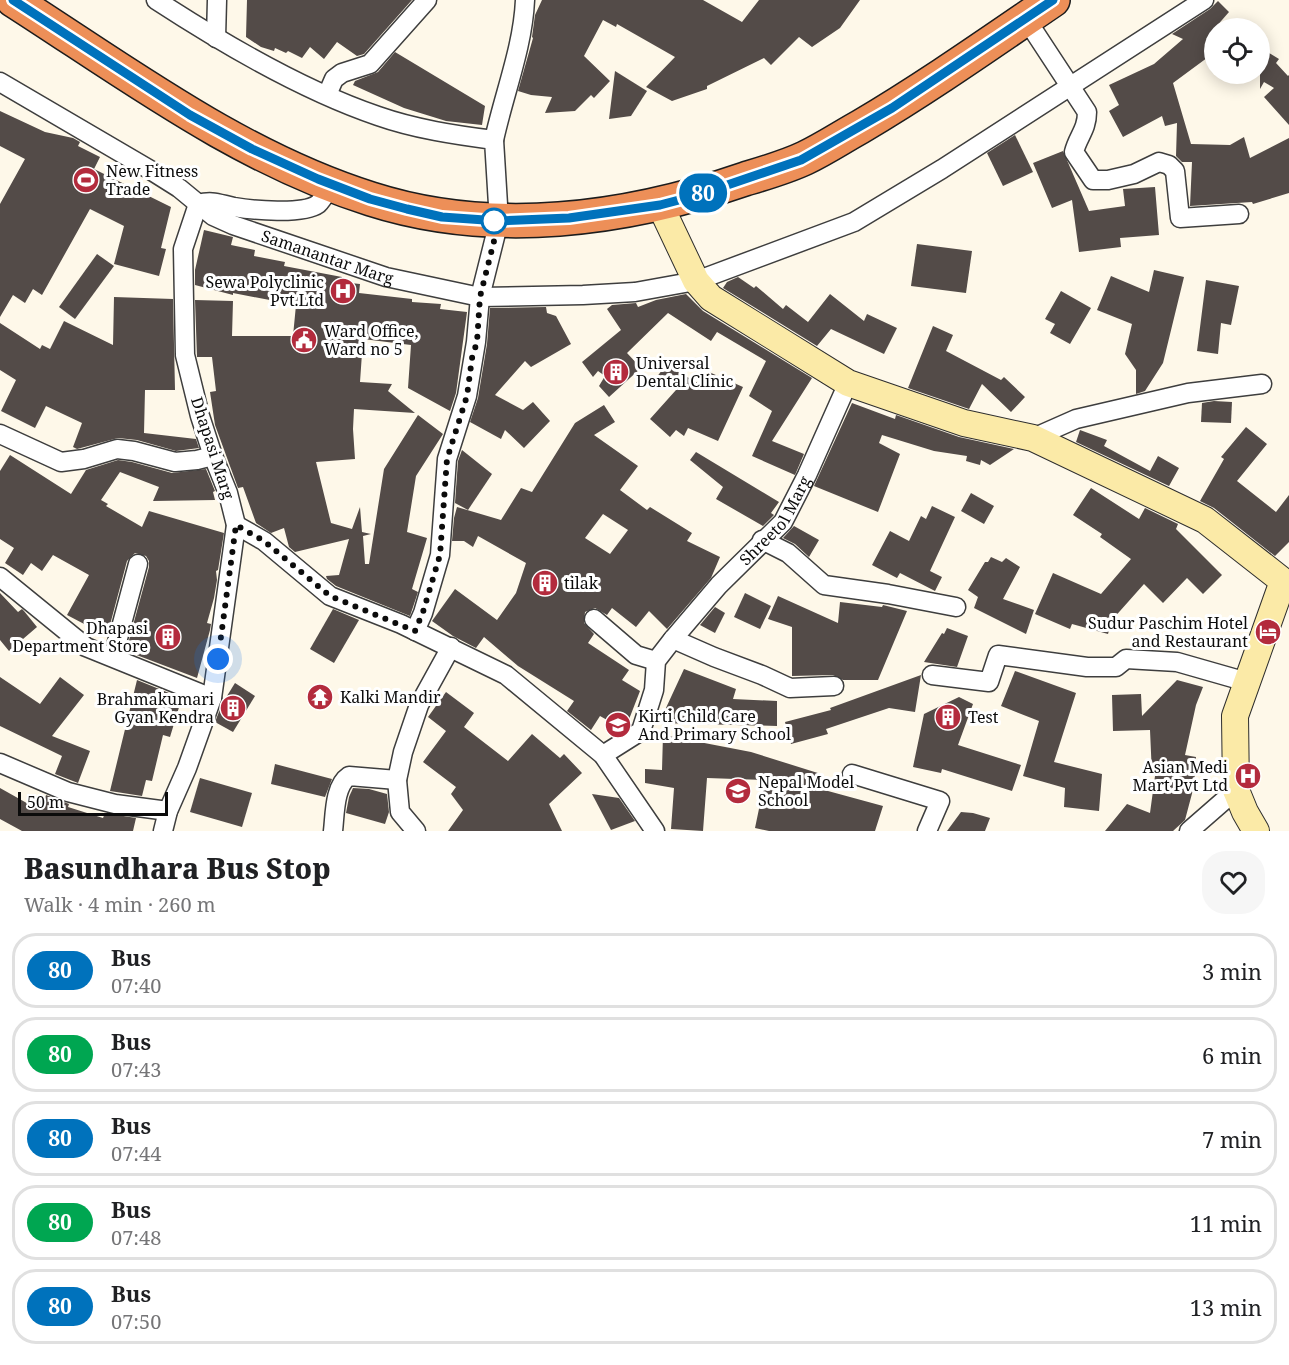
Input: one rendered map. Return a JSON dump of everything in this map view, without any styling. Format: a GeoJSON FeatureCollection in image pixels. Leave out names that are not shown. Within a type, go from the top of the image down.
{"type":"FeatureCollection","features":[{"type":"Feature","properties":{"kind":"highway"},"geometry":{"type":"LineString","coordinates":[[13,0],[190,115],[252,149],[370,199],[442,217],[499,221],[574,217],[660,205],[698,195],[807,158],[892,108],[1053,0]]}},
{"type":"Feature","properties":{"kind":"street"},"geometry":{"type":"LineString","coordinates":[[156,0],[216,38],[327,95],[378,116],[452,135],[494,140]]}},
{"type":"Feature","properties":{"kind":"street"},"geometry":{"type":"LineString","coordinates":[[216,38],[217,0]]}},
{"type":"Feature","properties":{"kind":"street"},"geometry":{"type":"LineString","coordinates":[[327,95],[334,79],[342,73],[370,64],[427,0]]}},
{"type":"Feature","properties":{"kind":"street"},"geometry":{"type":"LineString","coordinates":[[415,631],[440,555],[447,459],[467,396],[472,358],[477,342],[480,297],[499,221],[494,140],[522,30],[525,0]]}},
{"type":"Feature","properties":{"kind":"street","name":"Samanantar Marg"},"geometry":{"type":"LineString","coordinates":[[0,82],[152,171],[179,188],[213,216],[233,225],[386,277],[480,297],[636,292],[696,281],[854,222],[942,169],[1204,0]]}},
{"type":"Feature","properties":{"kind":"street"},"geometry":{"type":"LineString","coordinates":[[1026,19],[1087,112],[1087,126],[1077,141],[1074,152],[1093,180],[1108,180],[1134,174],[1159,162],[1169,165],[1175,171],[1180,218],[1239,214]]}},
{"type":"Feature","properties":{"kind":"street"},"geometry":{"type":"LineString","coordinates":[[198,204],[210,201],[234,207],[268,211],[300,210],[318,204],[332,184]]}},
{"type":"Feature","properties":{"kind":"street","name":"Dhapasi Marg"},"geometry":{"type":"LineString","coordinates":[[163,831],[168,812],[187,768],[212,698],[236,525],[228,493],[213,456],[184,355],[183,249],[198,204]]}},
{"type":"Feature","properties":{"kind":"street"},"geometry":{"type":"LineString","coordinates":[[660,205],[696,281],[711,298],[848,383],[964,423],[1033,438],[1205,520],[1286,576],[1235,716],[1236,790],[1256,831]]}},
{"type":"Feature","properties":{"kind":"street","name":"Shreetol Marg"},"geometry":{"type":"LineString","coordinates":[[656,661],[719,585],[762,540],[783,522],[807,475],[848,383]]}},
{"type":"Feature","properties":{"kind":"street"},"geometry":{"type":"LineString","coordinates":[[1033,438],[1076,419],[1188,393],[1262,384]]}},
{"type":"Feature","properties":{"kind":"street"},"geometry":{"type":"LineString","coordinates":[[0,434],[61,462],[84,459],[117,449],[175,462],[213,456]]}},
{"type":"Feature","properties":{"kind":"street"},"geometry":{"type":"LineString","coordinates":[[236,525],[264,541],[330,596],[451,647],[507,675],[603,755],[655,831]]}},
{"type":"Feature","properties":{"kind":"street"},"geometry":{"type":"LineString","coordinates":[[762,540],[788,553],[824,585],[956,607]]}},
{"type":"Feature","properties":{"kind":"street"},"geometry":{"type":"LineString","coordinates":[[113,657],[138,564]]}},
{"type":"Feature","properties":{"kind":"street"},"geometry":{"type":"LineString","coordinates":[[0,577],[86,647],[212,698]]}},
{"type":"Feature","properties":{"kind":"street"},"geometry":{"type":"LineString","coordinates":[[594,619],[636,655],[656,661],[654,690],[641,730],[603,755]]}},
{"type":"Feature","properties":{"kind":"street"},"geometry":{"type":"LineString","coordinates":[[673,639],[790,688],[834,686]]}},
{"type":"Feature","properties":{"kind":"street"},"geometry":{"type":"LineString","coordinates":[[416,831],[400,812],[397,780],[403,752],[420,705],[451,647]]}},
{"type":"Feature","properties":{"kind":"street"},"geometry":{"type":"LineString","coordinates":[[932,675],[989,682],[998,655],[1088,667],[1116,667],[1126,659],[1177,662],[1247,682]]}},
{"type":"Feature","properties":{"kind":"street"},"geometry":{"type":"LineString","coordinates":[[0,763],[68,792],[115,804],[168,812]]}},
{"type":"Feature","properties":{"kind":"street"},"geometry":{"type":"LineString","coordinates":[[852,774],[940,801],[927,831]]}},
{"type":"Feature","properties":{"kind":"street"},"geometry":{"type":"LineString","coordinates":[[333,831],[337,797],[345,779],[349,776],[397,780]]}},
{"type":"Feature","properties":{"kind":"street"},"geometry":{"type":"LineString","coordinates":[[1189,831],[1236,790]]}},
{"type":"Feature","properties":{"kind":"building"},"geometry":{"type":"Polygon","coordinates":[[[247,0],[412,0],[364,54],[357,56],[337,42],[324,59],[310,47],[302,58],[288,51],[286,53],[275,48],[274,51],[261,47],[246,37],[247,0]]]}},
{"type":"Feature","properties":{"kind":"building"},"geometry":{"type":"Polygon","coordinates":[[[542,0],[703,0],[742,22],[759,0],[860,0],[840,28],[812,47],[799,37],[771,65],[764,58],[707,86],[707,89],[672,101],[646,87],[675,57],[617,24],[616,27],[603,20],[584,56],[610,81],[594,98],[591,95],[575,111],[545,113],[552,97],[518,91],[533,38],[535,15],[542,0]]]}},
{"type":"Feature","properties":{"kind":"building"},"geometry":{"type":"Polygon","coordinates":[[[1218,1],[1229,12],[1224,18],[1204,18],[1204,60],[1173,83],[1191,144],[1230,145],[1244,137],[1250,158],[1289,138],[1289,193],[1253,204],[1252,202],[1190,206],[1192,162],[1182,162],[1176,156],[1177,123],[1165,126],[1162,116],[1123,137],[1109,111],[1119,105],[1109,85],[1154,64],[1183,39],[1172,34],[1210,9],[1218,1]]]}},
{"type":"Feature","properties":{"kind":"building"},"geometry":{"type":"Polygon","coordinates":[[[395,52],[485,106],[482,125],[446,121],[404,108],[353,85],[355,81],[378,72],[395,52]]]}},
{"type":"Feature","properties":{"kind":"building"},"geometry":{"type":"Polygon","coordinates":[[[1270,53],[1279,59],[1276,63],[1289,75],[1289,125],[1264,97],[1274,88],[1267,84],[1270,84],[1270,53]]]}},
{"type":"Feature","properties":{"kind":"building"},"geometry":{"type":"Polygon","coordinates":[[[615,71],[647,91],[631,116],[609,119],[615,71]]]}},
{"type":"Feature","properties":{"kind":"building"},"geometry":{"type":"Polygon","coordinates":[[[0,111],[45,132],[73,138],[80,142],[78,146],[100,157],[94,169],[171,207],[161,248],[166,249],[159,276],[114,264],[124,226],[90,209],[42,295],[33,289],[25,303],[13,295],[0,317],[0,204],[25,159],[0,146],[0,111]]]}},
{"type":"Feature","properties":{"kind":"building"},"geometry":{"type":"Polygon","coordinates":[[[1015,135],[1033,172],[1003,186],[987,153],[1015,135]]]}},
{"type":"Feature","properties":{"kind":"building"},"geometry":{"type":"Polygon","coordinates":[[[1063,151],[1089,211],[1125,206],[1123,189],[1155,187],[1159,235],[1120,238],[1121,247],[1079,252],[1072,200],[1052,208],[1033,163],[1063,151]]]}},
{"type":"Feature","properties":{"kind":"building"},"geometry":{"type":"Polygon","coordinates":[[[204,230],[233,237],[231,245],[255,250],[254,256],[285,262],[284,266],[342,277],[341,282],[360,284],[359,293],[412,299],[412,302],[441,304],[440,309],[467,312],[456,393],[450,411],[408,388],[411,345],[363,339],[360,382],[392,384],[388,391],[415,413],[354,409],[355,459],[316,462],[331,523],[352,529],[360,507],[362,532],[371,534],[363,536],[365,564],[369,564],[384,469],[418,415],[443,434],[416,476],[407,532],[427,538],[412,589],[418,592],[410,616],[336,586],[327,579],[326,576],[339,575],[349,539],[295,552],[289,547],[284,528],[271,533],[256,523],[243,487],[238,488],[215,425],[210,392],[216,391],[212,357],[197,357],[195,300],[233,301],[232,336],[293,336],[296,305],[233,293],[233,295],[195,285],[195,270],[204,230]]]}},
{"type":"Feature","properties":{"kind":"building"},"geometry":{"type":"Polygon","coordinates":[[[917,244],[972,251],[966,293],[911,286],[917,244]]]}},
{"type":"Feature","properties":{"kind":"building"},"geometry":{"type":"Polygon","coordinates":[[[97,254],[114,266],[75,319],[59,307],[97,254]]]}},
{"type":"Feature","properties":{"kind":"building"},"geometry":{"type":"Polygon","coordinates":[[[1154,270],[1184,277],[1163,363],[1145,391],[1136,394],[1136,370],[1125,354],[1132,324],[1097,310],[1111,276],[1149,292],[1154,270]]]}},
{"type":"Feature","properties":{"kind":"building"},"geometry":{"type":"Polygon","coordinates":[[[738,277],[754,288],[756,286],[783,309],[786,305],[808,322],[830,294],[864,321],[867,314],[897,328],[884,354],[831,329],[817,346],[723,288],[727,282],[738,277]]]}},
{"type":"Feature","properties":{"kind":"building"},"geometry":{"type":"Polygon","coordinates":[[[1206,280],[1239,286],[1231,325],[1221,323],[1218,354],[1197,351],[1206,280]]]}},
{"type":"Feature","properties":{"kind":"building"},"geometry":{"type":"Polygon","coordinates":[[[1061,291],[1091,308],[1070,344],[1050,333],[1055,324],[1045,319],[1061,291]]]}},
{"type":"Feature","properties":{"kind":"building"},"geometry":{"type":"Polygon","coordinates":[[[686,294],[703,311],[812,378],[772,441],[804,454],[795,475],[752,456],[772,411],[749,396],[766,361],[717,332],[711,341],[668,313],[627,353],[641,368],[609,397],[599,386],[605,376],[598,371],[593,377],[582,362],[621,330],[607,309],[612,305],[636,303],[638,307],[656,300],[686,294]]]}},
{"type":"Feature","properties":{"kind":"building"},"geometry":{"type":"Polygon","coordinates":[[[114,297],[173,299],[175,390],[145,390],[144,433],[196,439],[199,448],[176,451],[137,440],[118,438],[77,449],[73,447],[82,423],[46,406],[35,428],[1,411],[16,380],[0,370],[0,323],[40,349],[42,345],[50,349],[64,321],[113,345],[114,297]]]}},
{"type":"Feature","properties":{"kind":"building"},"geometry":{"type":"Polygon","coordinates":[[[546,307],[547,313],[556,316],[571,344],[531,367],[525,361],[495,395],[523,410],[533,402],[550,421],[524,448],[505,430],[501,439],[470,422],[478,398],[490,308],[546,307]]]}},
{"type":"Feature","properties":{"kind":"building"},"geometry":{"type":"Polygon","coordinates":[[[933,326],[953,335],[946,351],[1001,380],[1004,377],[1025,397],[1011,412],[982,384],[969,409],[908,388],[933,326]]]}},
{"type":"Feature","properties":{"kind":"building"},"geometry":{"type":"Polygon","coordinates":[[[666,365],[703,386],[709,372],[743,387],[718,441],[688,428],[684,436],[676,430],[670,437],[650,419],[676,390],[656,378],[666,365]]]}},
{"type":"Feature","properties":{"kind":"building"},"geometry":{"type":"Polygon","coordinates":[[[1232,402],[1231,423],[1201,422],[1202,403],[1232,402]]]}},
{"type":"Feature","properties":{"kind":"building"},"geometry":{"type":"Polygon","coordinates":[[[852,403],[895,419],[896,415],[959,437],[1014,449],[990,465],[981,460],[980,465],[966,461],[967,456],[934,451],[882,435],[879,443],[900,454],[878,512],[814,486],[852,403]]]}},
{"type":"Feature","properties":{"kind":"building"},"geometry":{"type":"Polygon","coordinates":[[[604,405],[615,422],[594,435],[638,466],[620,490],[647,510],[650,507],[692,533],[687,541],[720,557],[711,578],[667,629],[649,611],[636,627],[612,608],[607,615],[595,608],[585,612],[584,623],[594,634],[588,643],[629,670],[622,680],[640,691],[626,727],[623,729],[600,716],[591,730],[567,711],[574,701],[518,666],[484,637],[476,648],[453,636],[432,621],[455,589],[497,620],[516,593],[526,563],[478,536],[473,547],[464,541],[452,541],[457,507],[501,520],[521,488],[532,492],[575,423],[604,405]],[[603,514],[585,538],[610,554],[628,530],[603,514]]]}},
{"type":"Feature","properties":{"kind":"building"},"geometry":{"type":"Polygon","coordinates":[[[1246,427],[1267,444],[1237,481],[1276,512],[1289,495],[1289,542],[1275,556],[1214,508],[1200,501],[1224,459],[1221,457],[1246,427]]]}},
{"type":"Feature","properties":{"kind":"building"},"geometry":{"type":"Polygon","coordinates":[[[1080,430],[1107,440],[1104,446],[1150,471],[1158,456],[1179,468],[1169,486],[1076,442],[1080,430]]]}},
{"type":"Feature","properties":{"kind":"building"},"geometry":{"type":"Polygon","coordinates":[[[462,450],[492,474],[468,510],[455,503],[458,461],[462,450]]]}},
{"type":"Feature","properties":{"kind":"building"},"geometry":{"type":"Polygon","coordinates":[[[696,452],[779,502],[771,513],[774,515],[763,526],[716,499],[723,487],[690,460],[696,452]]]}},
{"type":"Feature","properties":{"kind":"building"},"geometry":{"type":"Polygon","coordinates":[[[10,455],[71,494],[86,470],[118,460],[172,473],[206,469],[215,491],[213,492],[215,500],[153,501],[159,487],[120,472],[101,500],[108,504],[106,506],[142,527],[149,511],[224,533],[216,571],[214,598],[207,623],[211,624],[210,630],[197,678],[126,651],[149,567],[146,556],[135,553],[127,561],[107,636],[67,615],[89,575],[53,555],[42,571],[31,563],[23,575],[5,563],[14,548],[0,539],[0,471],[10,455]]]}},
{"type":"Feature","properties":{"kind":"building"},"geometry":{"type":"Polygon","coordinates":[[[1091,488],[1139,519],[1145,508],[1178,524],[1176,529],[1222,575],[1203,594],[1187,578],[1163,603],[1144,584],[1112,620],[1108,634],[1072,624],[1070,629],[1035,614],[1053,573],[1101,594],[1131,559],[1100,537],[1102,534],[1073,515],[1091,488]]]}},
{"type":"Feature","properties":{"kind":"building"},"geometry":{"type":"Polygon","coordinates":[[[971,493],[994,506],[984,524],[961,511],[971,493]]]}},
{"type":"Feature","properties":{"kind":"building"},"geometry":{"type":"Polygon","coordinates":[[[932,506],[955,517],[930,571],[942,577],[935,591],[900,573],[897,578],[872,565],[890,531],[909,541],[921,516],[926,519],[932,506]]]}},
{"type":"Feature","properties":{"kind":"building"},"geometry":{"type":"Polygon","coordinates":[[[794,526],[819,540],[809,557],[795,544],[783,538],[794,526]]]}},
{"type":"Feature","properties":{"kind":"building"},"geometry":{"type":"Polygon","coordinates":[[[991,557],[1002,562],[1006,558],[1020,567],[1003,599],[1034,610],[1026,634],[974,608],[978,597],[968,590],[985,562],[988,562],[991,557]]]}},
{"type":"Feature","properties":{"kind":"building"},"geometry":{"type":"Polygon","coordinates":[[[0,593],[18,612],[22,609],[37,627],[9,651],[0,640],[0,593]]]}},
{"type":"Feature","properties":{"kind":"building"},"geometry":{"type":"Polygon","coordinates":[[[745,593],[771,606],[760,629],[734,617],[745,593]]]}},
{"type":"Feature","properties":{"kind":"building"},"geometry":{"type":"Polygon","coordinates":[[[778,596],[838,623],[840,602],[882,607],[883,605],[907,611],[878,680],[843,680],[833,675],[792,676],[792,627],[768,619],[778,596]]]}},
{"type":"Feature","properties":{"kind":"building"},"geometry":{"type":"Polygon","coordinates":[[[715,607],[725,613],[715,633],[700,625],[715,607]]]}},
{"type":"Feature","properties":{"kind":"building"},"geometry":{"type":"Polygon","coordinates":[[[333,609],[359,620],[334,663],[310,649],[333,609]]]}},
{"type":"Feature","properties":{"kind":"building"},"geometry":{"type":"Polygon","coordinates":[[[947,628],[968,636],[957,667],[924,662],[942,633],[944,634],[947,628]]]}},
{"type":"Feature","properties":{"kind":"building"},"geometry":{"type":"Polygon","coordinates":[[[684,669],[736,689],[733,699],[777,701],[777,726],[659,723],[684,669]]]}},
{"type":"Feature","properties":{"kind":"building"},"geometry":{"type":"Polygon","coordinates":[[[1015,671],[1076,693],[1054,762],[1102,774],[1099,811],[1064,807],[1065,788],[1023,776],[1039,721],[1001,706],[1015,671]]]}},
{"type":"Feature","properties":{"kind":"building"},"geometry":{"type":"Polygon","coordinates":[[[921,675],[915,712],[889,708],[826,729],[828,734],[791,744],[785,722],[831,710],[830,708],[921,675]]]}},
{"type":"Feature","properties":{"kind":"building"},"geometry":{"type":"Polygon","coordinates":[[[0,677],[40,704],[60,677],[84,695],[52,736],[90,751],[78,783],[55,774],[62,756],[0,726],[0,677]]]}},
{"type":"Feature","properties":{"kind":"building"},"geometry":{"type":"Polygon","coordinates":[[[137,680],[169,693],[168,701],[180,704],[170,737],[163,735],[152,781],[146,780],[142,796],[110,791],[137,680]]]}},
{"type":"Feature","properties":{"kind":"building"},"geometry":{"type":"Polygon","coordinates":[[[1177,680],[1203,687],[1196,705],[1185,755],[1196,757],[1194,786],[1185,820],[1173,831],[1105,831],[1127,804],[1150,813],[1155,776],[1152,775],[1150,730],[1113,731],[1112,695],[1141,694],[1142,716],[1177,680]]]}},
{"type":"Feature","properties":{"kind":"building","name":"Brahmakumari Gyan Kendra"},"geometry":{"type":"Polygon","coordinates":[[[235,683],[255,696],[233,732],[215,722],[222,704],[235,683]]]}},
{"type":"Feature","properties":{"kind":"building"},"geometry":{"type":"Polygon","coordinates":[[[446,692],[474,713],[464,727],[508,761],[532,734],[560,758],[564,754],[582,773],[549,804],[562,831],[448,831],[463,810],[451,794],[456,787],[423,762],[446,731],[428,717],[446,692]]]}},
{"type":"Feature","properties":{"kind":"building"},"geometry":{"type":"Polygon","coordinates":[[[959,697],[973,704],[958,745],[1021,765],[1012,791],[942,769],[941,773],[913,767],[924,714],[959,697]]]}},
{"type":"Feature","properties":{"kind":"building","name":"Nepal Model School"},"geometry":{"type":"Polygon","coordinates":[[[663,735],[751,752],[821,774],[817,788],[883,806],[875,831],[769,831],[755,828],[765,780],[707,778],[703,831],[671,829],[674,788],[645,783],[645,769],[662,770],[663,735]]]}},
{"type":"Feature","properties":{"kind":"building"},"geometry":{"type":"Polygon","coordinates":[[[275,764],[332,779],[325,797],[271,784],[275,764]]]}},
{"type":"Feature","properties":{"kind":"building"},"geometry":{"type":"Polygon","coordinates":[[[200,778],[252,793],[242,827],[190,812],[200,778]]]}},
{"type":"Feature","properties":{"kind":"building"},"geometry":{"type":"Polygon","coordinates":[[[0,788],[32,806],[35,796],[45,799],[46,795],[69,804],[68,807],[103,818],[105,813],[136,818],[133,831],[22,831],[0,819],[0,788]]]}},
{"type":"Feature","properties":{"kind":"building"},"geometry":{"type":"Polygon","coordinates":[[[353,788],[387,794],[389,812],[385,824],[346,813],[353,788]]]}},
{"type":"Feature","properties":{"kind":"building"},"geometry":{"type":"Polygon","coordinates":[[[592,794],[619,798],[635,821],[611,830],[592,794]]]}},
{"type":"Feature","properties":{"kind":"building"},"geometry":{"type":"Polygon","coordinates":[[[961,812],[990,818],[985,831],[947,831],[961,812]]]}},
{"type":"Feature","properties":{"kind":"bus line","name":"80"},"geometry":{"type":"LineString","coordinates":[[13,0],[190,115],[252,149],[318,179],[370,199],[442,217],[499,221],[569,218],[660,205],[698,195],[807,158],[892,108],[1053,0]]}},
{"type":"Feature","properties":{"kind":"place","name":"New Fitness Trade"},"geometry":{"type":"Point","coordinates":[86,180]}},
{"type":"Feature","properties":{"kind":"place","name":"Sewa Polyclinic Pvt.Ltd"},"geometry":{"type":"Point","coordinates":[343,291]}},
{"type":"Feature","properties":{"kind":"place","name":"Ward Office, Ward no 5"},"geometry":{"type":"Point","coordinates":[304,340]}},
{"type":"Feature","properties":{"kind":"place","name":"Universal Dental Clinic"},"geometry":{"type":"Point","coordinates":[616,372]}},
{"type":"Feature","properties":{"kind":"place","name":"tilak"},"geometry":{"type":"Point","coordinates":[545,583]}},
{"type":"Feature","properties":{"kind":"place","name":"Sudur Paschim Hotel and Restaurant"},"geometry":{"type":"Point","coordinates":[1268,632]}},
{"type":"Feature","properties":{"kind":"place","name":"Dhapasi Department Store"},"geometry":{"type":"Point","coordinates":[168,637]}},
{"type":"Feature","properties":{"kind":"place","name":"Kalki Mandir"},"geometry":{"type":"Point","coordinates":[320,697]}},
{"type":"Feature","properties":{"kind":"place","name":"Brahmakumari Gyan Kendra"},"geometry":{"type":"Point","coordinates":[233,708]}},
{"type":"Feature","properties":{"kind":"place","name":"Test"},"geometry":{"type":"Point","coordinates":[948,717]}},
{"type":"Feature","properties":{"kind":"place","name":"Kirti Child Care And Primary School"},"geometry":{"type":"Point","coordinates":[618,725]}},
{"type":"Feature","properties":{"kind":"place","name":"Asian Medi Mart Pvt Ltd"},"geometry":{"type":"Point","coordinates":[1248,776]}},
{"type":"Feature","properties":{"kind":"place","name":"Nepal Model School"},"geometry":{"type":"Point","coordinates":[738,791]}},
{"type":"Feature","properties":{"kind":"route"},"geometry":{"type":"LineString","coordinates":[[218,659],[236,525],[264,541],[330,596],[415,631],[433,583],[440,555],[447,459],[467,396],[472,358],[477,342],[480,297],[499,221],[494,221]]}}]}
